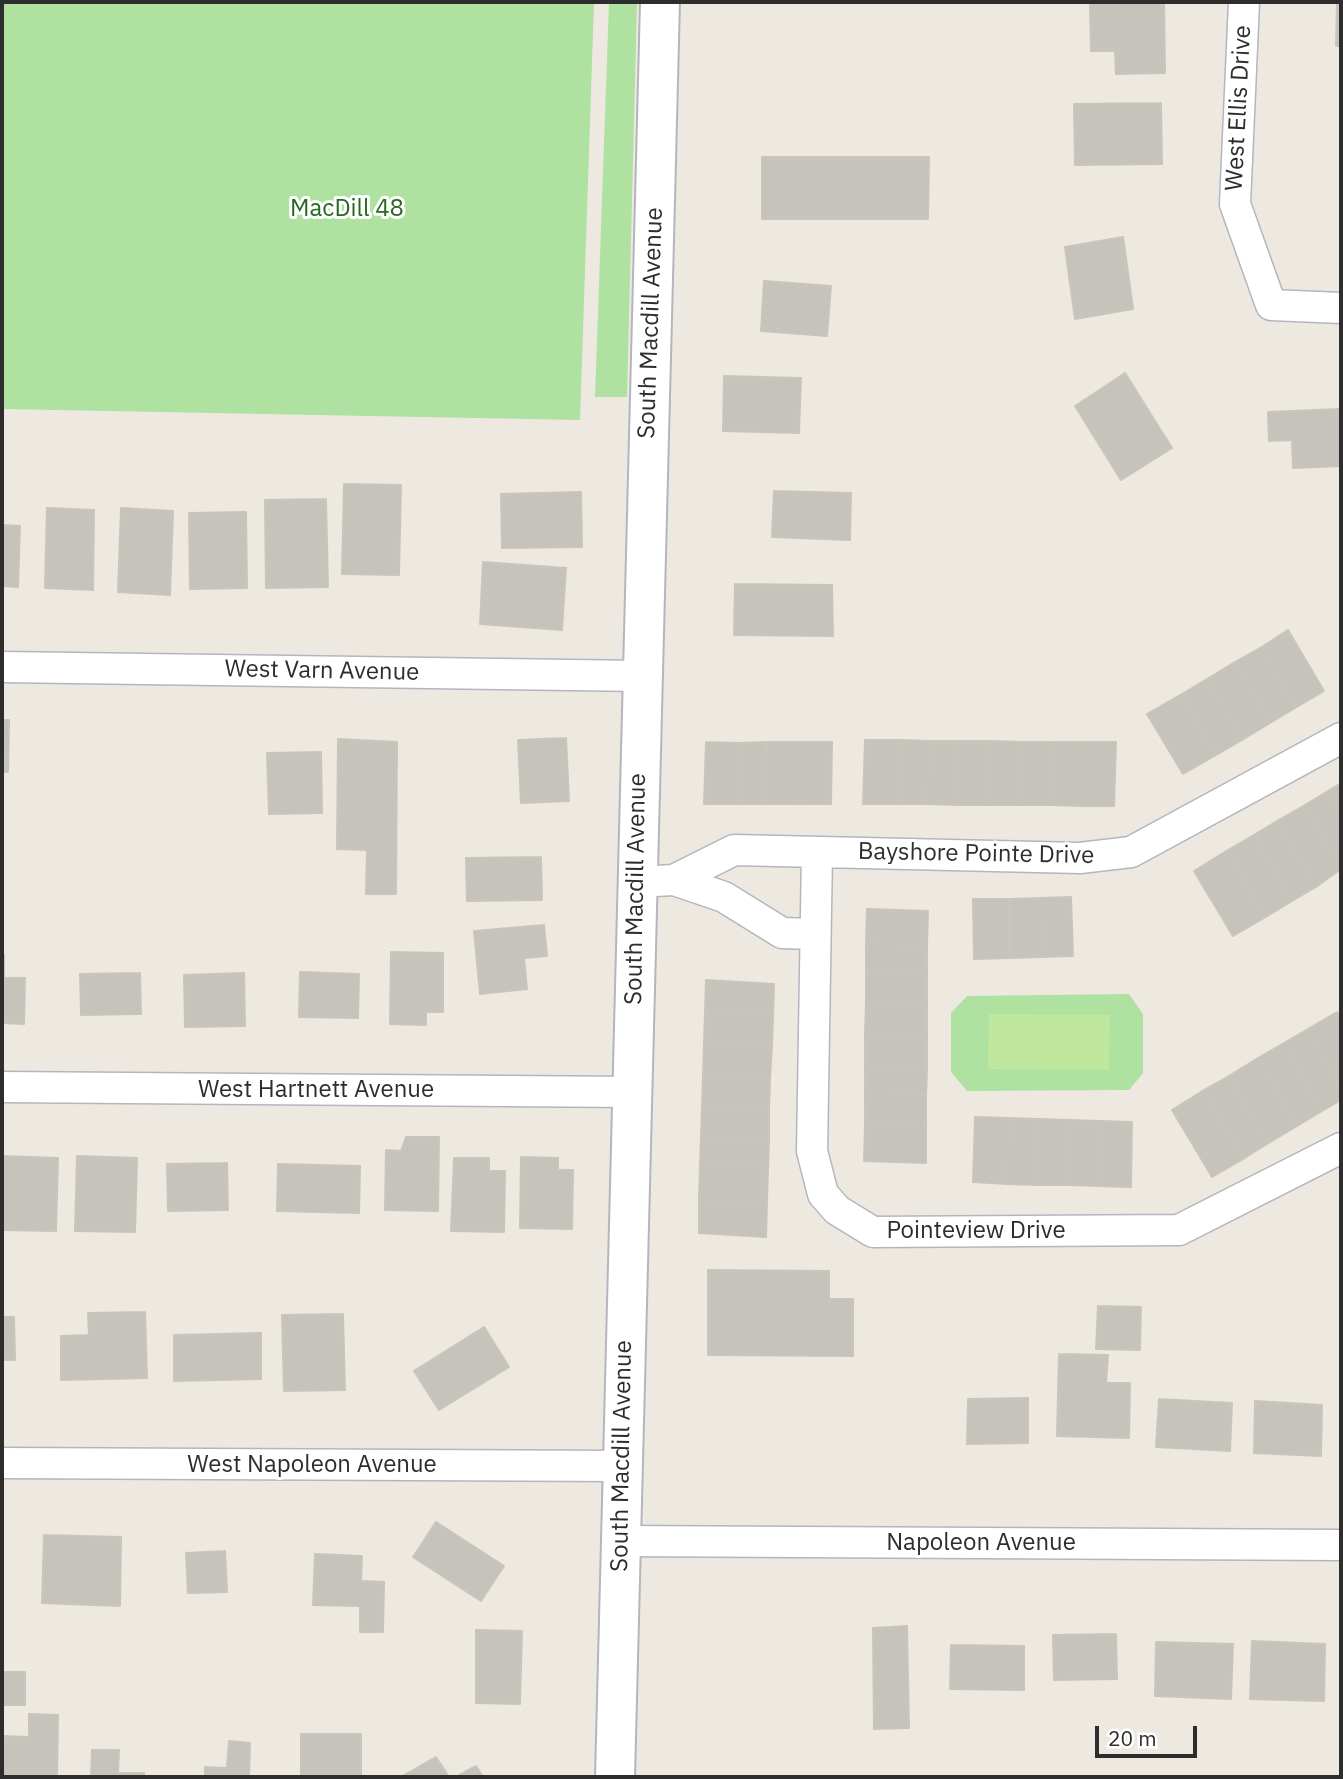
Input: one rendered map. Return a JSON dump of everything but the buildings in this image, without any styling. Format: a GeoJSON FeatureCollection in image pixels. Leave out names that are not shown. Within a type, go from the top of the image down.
{"type":"FeatureCollection","features":[{"type":"Feature","properties":{"kind":"street","name":"South Macdill Avenue"},"geometry":{"type":"LineString","coordinates":[[615,1777],[660,2]]}},
{"type":"Feature","properties":{"kind":"street","name":"West Ellis Drive"},"geometry":{"type":"LineString","coordinates":[[1244,2],[1235,204],[1271,305],[1341,308]]}},
{"type":"Feature","properties":{"kind":"street","name":"West Varn Avenue"},"geometry":{"type":"LineString","coordinates":[[2,667],[642,676]]}},
{"type":"Feature","properties":{"kind":"street","name":"Bayshore Pointe Drive"},"geometry":{"type":"LineString","coordinates":[[674,880],[734,850],[1080,858],[1131,852],[1341,738]]}},
{"type":"Feature","properties":{"kind":"street","name":"Pointeview Drive"},"geometry":{"type":"LineString","coordinates":[[817,852],[812,1151],[823,1194],[838,1210],[873,1232],[1179,1230],[1341,1148]]}},
{"type":"Feature","properties":{"kind":"street","name":"Bayshore Pointe Drive"},"geometry":{"type":"LineString","coordinates":[[636,882],[674,880],[724,897],[782,933],[815,934]]}},
{"type":"Feature","properties":{"kind":"street","name":"West Hartnett Avenue"},"geometry":{"type":"LineString","coordinates":[[2,1087],[631,1092]]}},
{"type":"Feature","properties":{"kind":"street","name":"West Napoleon Avenue"},"geometry":{"type":"LineString","coordinates":[[2,1463],[622,1466]]}},
{"type":"Feature","properties":{"kind":"street","name":"Napoleon Avenue"},"geometry":{"type":"LineString","coordinates":[[620,1541],[1341,1545]]}},
{"type":"Feature","properties":{"kind":"green space","name":"MacDill 48"},"geometry":{"type":"Polygon","coordinates":[[[2,2],[594,2],[580,420],[2,409],[2,2]]]}},
{"type":"Feature","properties":{"kind":"green space"},"geometry":{"type":"Polygon","coordinates":[[[609,2],[637,2],[627,397],[595,397],[609,2]]]}},
{"type":"Feature","properties":{"kind":"green space"},"geometry":{"type":"Polygon","coordinates":[[[1129,994],[1143,1014],[1143,1073],[1129,1090],[967,1091],[951,1072],[951,1013],[967,996],[1129,994]]]}},
{"type":"Feature","properties":{"kind":"green space"},"geometry":{"type":"Polygon","coordinates":[[[989,1014],[1110,1015],[1109,1070],[988,1069],[989,1014]]]}}]}
